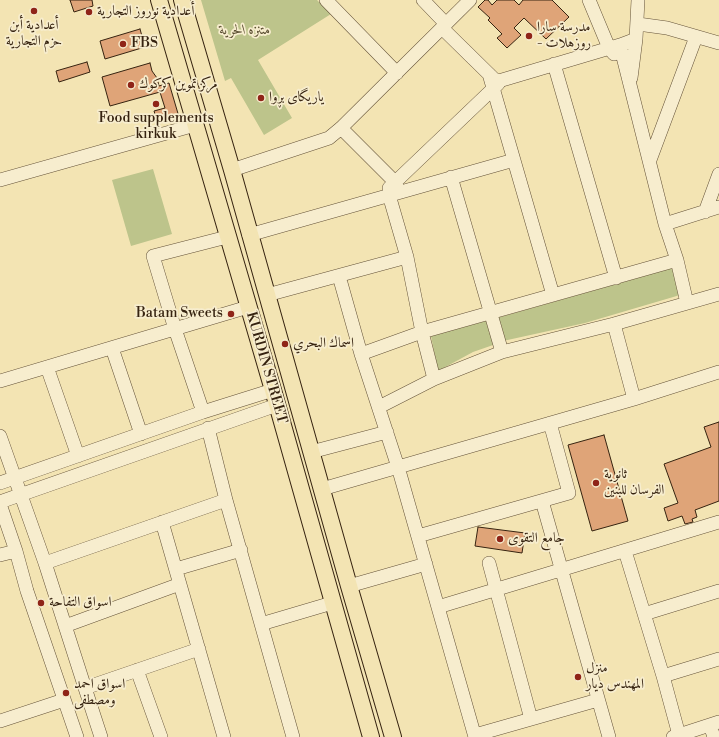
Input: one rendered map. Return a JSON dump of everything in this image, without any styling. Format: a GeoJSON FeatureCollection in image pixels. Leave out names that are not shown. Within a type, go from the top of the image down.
{"type":"FeatureCollection","features":[{"type":"Feature","properties":{"kind":"main road","name":"KURDIN STREET"},"geometry":{"type":"LineString","coordinates":[[159,0],[227,237],[273,390],[371,737]]}},
{"type":"Feature","properties":{"kind":"main road","name":"KURDIN STREET"},"geometry":{"type":"LineString","coordinates":[[183,5],[232,170],[393,737]]}},
{"type":"Feature","properties":{"kind":"main road"},"geometry":{"type":"LineString","coordinates":[[164,15],[183,5]]}},
{"type":"Feature","properties":{"kind":"street"},"geometry":{"type":"LineString","coordinates":[[326,0],[397,73]]}},
{"type":"Feature","properties":{"kind":"street"},"geometry":{"type":"LineString","coordinates":[[423,0],[494,82],[552,295]]}},
{"type":"Feature","properties":{"kind":"street"},"geometry":{"type":"LineString","coordinates":[[232,170],[329,138],[341,128],[470,0]]}},
{"type":"Feature","properties":{"kind":"street"},"geometry":{"type":"LineString","coordinates":[[589,0],[614,47],[625,64],[665,224],[677,260],[688,303]]}},
{"type":"Feature","properties":{"kind":"street"},"geometry":{"type":"LineString","coordinates":[[630,84],[638,24],[638,0]]}},
{"type":"Feature","properties":{"kind":"street"},"geometry":{"type":"LineString","coordinates":[[638,24],[667,28],[719,43]]}},
{"type":"Feature","properties":{"kind":"street"},"geometry":{"type":"LineString","coordinates":[[650,160],[696,37]]}},
{"type":"Feature","properties":{"kind":"street"},"geometry":{"type":"LineString","coordinates":[[391,192],[494,82],[614,47],[636,39]]}},
{"type":"Feature","properties":{"kind":"street"},"geometry":{"type":"LineString","coordinates":[[554,64],[616,278]]}},
{"type":"Feature","properties":{"kind":"street"},"geometry":{"type":"LineString","coordinates":[[0,180],[195,125]]}},
{"type":"Feature","properties":{"kind":"street"},"geometry":{"type":"LineString","coordinates":[[641,126],[662,130]]}},
{"type":"Feature","properties":{"kind":"street"},"geometry":{"type":"LineString","coordinates":[[341,128],[391,192],[434,379]]}},
{"type":"Feature","properties":{"kind":"street"},"geometry":{"type":"LineString","coordinates":[[250,235],[391,192],[452,178],[514,160]]}},
{"type":"Feature","properties":{"kind":"street"},"geometry":{"type":"LineString","coordinates":[[705,212],[719,174]]}},
{"type":"Feature","properties":{"kind":"street"},"geometry":{"type":"LineString","coordinates":[[452,178],[502,352]]}},
{"type":"Feature","properties":{"kind":"street"},"geometry":{"type":"LineString","coordinates":[[665,224],[719,207]]}},
{"type":"Feature","properties":{"kind":"street"},"geometry":{"type":"LineString","coordinates":[[203,412],[175,329],[153,256],[227,237]]}},
{"type":"Feature","properties":{"kind":"street"},"geometry":{"type":"LineString","coordinates":[[267,295],[407,257]]}},
{"type":"Feature","properties":{"kind":"street"},"geometry":{"type":"LineString","coordinates":[[361,354],[422,332],[677,260]]}},
{"type":"Feature","properties":{"kind":"street"},"geometry":{"type":"LineString","coordinates":[[339,276],[361,354],[398,467],[475,736],[598,700]]}},
{"type":"Feature","properties":{"kind":"street"},"geometry":{"type":"LineString","coordinates":[[378,407],[434,379],[502,352],[614,324],[719,294]]}},
{"type":"Feature","properties":{"kind":"street"},"geometry":{"type":"LineString","coordinates":[[0,381],[248,307]]}},
{"type":"Feature","properties":{"kind":"street"},"geometry":{"type":"LineString","coordinates":[[614,324],[634,399]]}},
{"type":"Feature","properties":{"kind":"street"},"geometry":{"type":"LineString","coordinates":[[112,348],[141,434]]}},
{"type":"Feature","properties":{"kind":"street"},"geometry":{"type":"LineString","coordinates":[[48,367],[78,456]]}},
{"type":"Feature","properties":{"kind":"street"},"geometry":{"type":"LineString","coordinates":[[322,490],[634,399],[719,372]]}},
{"type":"Feature","properties":{"kind":"street"},"geometry":{"type":"LineString","coordinates":[[0,483],[203,412],[273,390]]}},
{"type":"Feature","properties":{"kind":"street"},"geometry":{"type":"LineString","coordinates":[[78,737],[27,591],[16,551],[0,503],[208,428],[277,405]]}},
{"type":"Feature","properties":{"kind":"street"},"geometry":{"type":"LineString","coordinates":[[418,536],[569,493],[550,423]]}},
{"type":"Feature","properties":{"kind":"street"},"geometry":{"type":"LineString","coordinates":[[208,428],[226,500],[293,737]]}},
{"type":"Feature","properties":{"kind":"street"},"geometry":{"type":"LineString","coordinates":[[311,452],[386,432]]}},
{"type":"Feature","properties":{"kind":"street"},"geometry":{"type":"LineString","coordinates":[[0,436],[45,563],[101,737]]}},
{"type":"Feature","properties":{"kind":"street"},"geometry":{"type":"LineString","coordinates":[[45,563],[226,500]]}},
{"type":"Feature","properties":{"kind":"street"},"geometry":{"type":"LineString","coordinates":[[542,501],[609,737]]}},
{"type":"Feature","properties":{"kind":"street"},"geometry":{"type":"LineString","coordinates":[[162,522],[224,737]]}},
{"type":"Feature","properties":{"kind":"street"},"geometry":{"type":"LineString","coordinates":[[438,607],[719,522]]}},
{"type":"Feature","properties":{"kind":"street"},"geometry":{"type":"LineString","coordinates":[[176,569],[241,550]]}},
{"type":"Feature","properties":{"kind":"street"},"geometry":{"type":"LineString","coordinates":[[0,555],[16,551]]}},
{"type":"Feature","properties":{"kind":"street"},"geometry":{"type":"LineString","coordinates":[[625,551],[663,676],[676,736],[714,728]]}},
{"type":"Feature","properties":{"kind":"street"},"geometry":{"type":"LineString","coordinates":[[489,563],[531,719]]}},
{"type":"Feature","properties":{"kind":"street"},"geometry":{"type":"LineString","coordinates":[[349,586],[426,564]]}},
{"type":"Feature","properties":{"kind":"street"},"geometry":{"type":"LineString","coordinates":[[65,626],[180,584]]}},
{"type":"Feature","properties":{"kind":"street"},"geometry":{"type":"LineString","coordinates":[[644,614],[719,591]]}},
{"type":"Feature","properties":{"kind":"street"},"geometry":{"type":"LineString","coordinates":[[261,624],[332,603]]}},
{"type":"Feature","properties":{"kind":"street"},"geometry":{"type":"LineString","coordinates":[[84,688],[199,649]]}},
{"type":"Feature","properties":{"kind":"street"},"geometry":{"type":"LineString","coordinates":[[663,676],[719,659]]}},
{"type":"Feature","properties":{"kind":"street"},"geometry":{"type":"LineString","coordinates":[[137,670],[161,737]]}},
{"type":"Feature","properties":{"kind":"street"},"geometry":{"type":"LineString","coordinates":[[0,721],[64,700]]}},
{"type":"Feature","properties":{"kind":"green space","name":"متنزه الحرية"},"geometry":{"type":"Polygon","coordinates":[[[201,0],[317,0],[331,14],[258,60],[292,118],[264,135],[231,78],[225,81],[201,0]]]}},
{"type":"Feature","properties":{"kind":"green space"},"geometry":{"type":"Polygon","coordinates":[[[153,169],[172,234],[131,246],[112,180],[153,169]]]}},
{"type":"Feature","properties":{"kind":"green space"},"geometry":{"type":"Polygon","coordinates":[[[672,268],[680,295],[585,323],[503,341],[497,318],[672,268]]]}},
{"type":"Feature","properties":{"kind":"green space"},"geometry":{"type":"Polygon","coordinates":[[[489,320],[496,344],[473,352],[438,371],[431,336],[489,320]]]}},
{"type":"Feature","properties":{"kind":"building"},"geometry":{"type":"Polygon","coordinates":[[[70,0],[92,0],[93,6],[74,12],[70,0]]]}},
{"type":"Feature","properties":{"kind":"building"},"geometry":{"type":"Polygon","coordinates":[[[485,0],[488,0],[492,5],[497,0],[514,0],[519,5],[523,0],[552,0],[569,17],[546,39],[524,18],[514,28],[521,35],[507,48],[497,38],[502,34],[488,20],[490,18],[478,7],[485,0]]]}},
{"type":"Feature","properties":{"kind":"building","name":"FBS"},"geometry":{"type":"Polygon","coordinates":[[[140,29],[145,47],[105,59],[100,41],[140,29]]]}},
{"type":"Feature","properties":{"kind":"building"},"geometry":{"type":"Polygon","coordinates":[[[87,62],[90,72],[59,82],[56,71],[87,62]]]}},
{"type":"Feature","properties":{"kind":"building","name":"مركز تموين كركوك"},"geometry":{"type":"Polygon","coordinates":[[[150,63],[159,86],[169,83],[179,117],[158,123],[154,111],[165,108],[160,92],[110,106],[102,77],[150,63]]]}},
{"type":"Feature","properties":{"kind":"building"},"geometry":{"type":"Polygon","coordinates":[[[719,422],[719,501],[695,510],[697,517],[692,519],[693,522],[685,524],[682,516],[668,521],[664,508],[678,503],[664,464],[711,447],[704,427],[719,422]]]}},
{"type":"Feature","properties":{"kind":"building","name":"ثانوية الفرسان للبنين"},"geometry":{"type":"Polygon","coordinates":[[[604,435],[628,521],[592,531],[568,445],[604,435]]]}},
{"type":"Feature","properties":{"kind":"building","name":"جامع التقوى"},"geometry":{"type":"Polygon","coordinates":[[[478,527],[525,533],[522,553],[475,546],[478,527]]]}},
{"type":"Feature","properties":{"kind":"place","name":"أعدادية أبن حزم التجارية"},"geometry":{"type":"Point","coordinates":[34,11]}},
{"type":"Feature","properties":{"kind":"place","name":"أعدادية نوروز التجارية"},"geometry":{"type":"Point","coordinates":[89,12]}},
{"type":"Feature","properties":{"kind":"place","name":"مدرسة سارا - روزهلات"},"geometry":{"type":"Point","coordinates":[529,36]}},
{"type":"Feature","properties":{"kind":"place","name":"FBS"},"geometry":{"type":"Point","coordinates":[123,44]}},
{"type":"Feature","properties":{"kind":"place","name":"مركز تموين كركوك"},"geometry":{"type":"Point","coordinates":[131,85]}},
{"type":"Feature","properties":{"kind":"place","name":"یاریگای بڕوا"},"geometry":{"type":"Point","coordinates":[261,98]}},
{"type":"Feature","properties":{"kind":"place","name":"Food supplements kirkuk"},"geometry":{"type":"Point","coordinates":[156,104]}},
{"type":"Feature","properties":{"kind":"place","name":"Batam Sweets"},"geometry":{"type":"Point","coordinates":[231,314]}},
{"type":"Feature","properties":{"kind":"place","name":"اسماك البحري"},"geometry":{"type":"Point","coordinates":[285,344]}},
{"type":"Feature","properties":{"kind":"place","name":"ثانوية الفرسان للبنين"},"geometry":{"type":"Point","coordinates":[596,483]}},
{"type":"Feature","properties":{"kind":"place","name":"جامع التقوى"},"geometry":{"type":"Point","coordinates":[500,539]}},
{"type":"Feature","properties":{"kind":"place","name":"اسواق التفاحة"},"geometry":{"type":"Point","coordinates":[41,603]}},
{"type":"Feature","properties":{"kind":"place","name":"منزل المهندس ديار"},"geometry":{"type":"Point","coordinates":[578,677]}},
{"type":"Feature","properties":{"kind":"place","name":"اسواق احمد ومصطفى"},"geometry":{"type":"Point","coordinates":[66,693]}}]}
